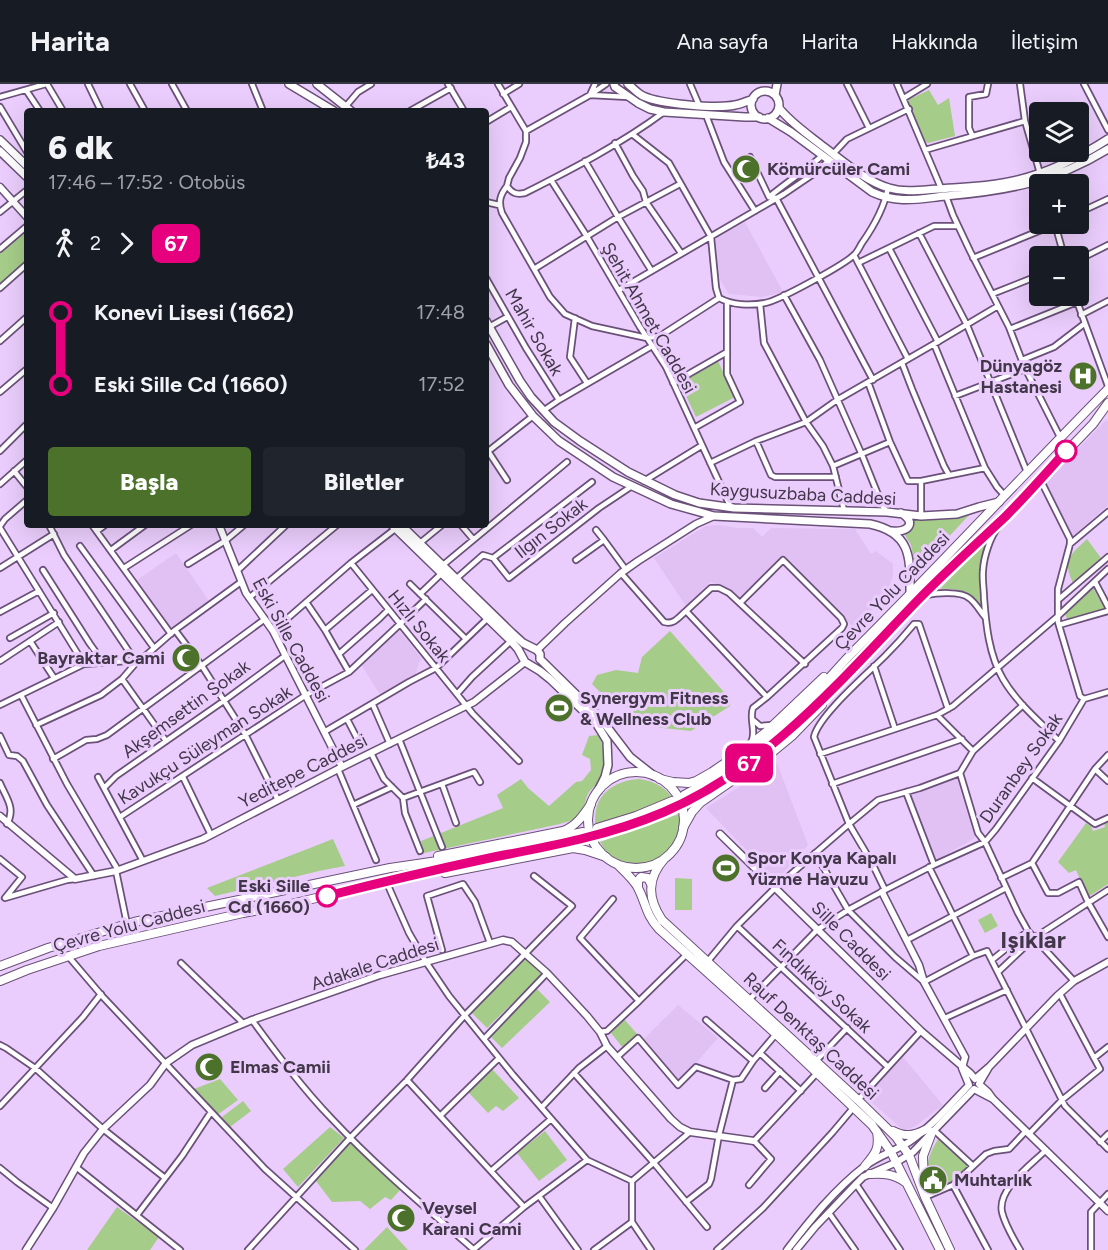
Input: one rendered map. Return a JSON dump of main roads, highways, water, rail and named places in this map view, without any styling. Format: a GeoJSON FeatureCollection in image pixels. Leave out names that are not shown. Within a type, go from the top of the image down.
{"type":"FeatureCollection","features":[{"type":"Feature","properties":{"kind":"main road"},"geometry":{"type":"LineString","coordinates":[[290,84],[328,108]]}},
{"type":"Feature","properties":{"kind":"main road"},"geometry":{"type":"LineString","coordinates":[[317,84],[347,108]]}},
{"type":"Feature","properties":{"kind":"main road"},"geometry":{"type":"LineString","coordinates":[[614,84],[628,97],[650,109],[664,112],[768,118],[828,156],[888,188],[910,191],[964,188],[1029,180]]}},
{"type":"Feature","properties":{"kind":"main road"},"geometry":{"type":"LineString","coordinates":[[628,84],[643,96],[662,101],[718,107],[738,105],[767,91],[775,95]]}},
{"type":"Feature","properties":{"kind":"main road"},"geometry":{"type":"LineString","coordinates":[[759,117],[753,111],[752,103],[754,97],[766,84]]}},
{"type":"Feature","properties":{"kind":"main road"},"geometry":{"type":"LineString","coordinates":[[777,84],[775,95],[779,108],[785,116],[828,156],[872,192],[886,198],[905,200],[988,192],[1029,182]]}},
{"type":"Feature","properties":{"kind":"main road"},"geometry":{"type":"LineString","coordinates":[[768,118],[775,115],[779,108]]}},
{"type":"Feature","properties":{"kind":"main road"},"geometry":{"type":"LineString","coordinates":[[1049,174],[1108,139]]}},
{"type":"Feature","properties":{"kind":"main road"},"geometry":{"type":"LineString","coordinates":[[0,140],[24,163]]}},
{"type":"Feature","properties":{"kind":"main road"},"geometry":{"type":"LineString","coordinates":[[1057,174],[1069,170],[1108,149]]}},
{"type":"Feature","properties":{"kind":"main road"},"geometry":{"type":"LineString","coordinates":[[0,151],[24,174]]}},
{"type":"Feature","properties":{"kind":"main road","name":"Kaygusuzbaba Caddesi"},"geometry":{"type":"LineString","coordinates":[[489,326],[520,381],[554,422],[628,472],[675,495],[699,503],[731,508],[844,510],[921,516],[957,514],[999,502]]}},
{"type":"Feature","properties":{"kind":"main road","name":"Kaygusuzbaba Caddesi"},"geometry":{"type":"LineString","coordinates":[[489,349],[509,385],[533,416],[559,441],[613,477],[670,504],[714,516],[870,524],[892,531],[909,556],[910,595]]}},
{"type":"Feature","properties":{"kind":"main road","name":"Çevre Yolu Caddesi"},"geometry":{"type":"LineString","coordinates":[[1108,388],[775,734],[685,798],[727,778],[757,757],[792,726],[1007,515],[1093,424],[1108,403]]}},
{"type":"Feature","properties":{"kind":"main road"},"geometry":{"type":"LineString","coordinates":[[892,531],[905,531],[909,527],[907,517],[901,513]]}},
{"type":"Feature","properties":{"kind":"main road"},"geometry":{"type":"LineString","coordinates":[[390,868],[418,860],[563,831],[579,821],[591,804],[605,777],[609,755],[607,741],[596,723],[550,679],[526,661],[511,641],[399,528]]}},
{"type":"Feature","properties":{"kind":"main road"},"geometry":{"type":"LineString","coordinates":[[400,528],[420,543],[512,633],[534,648],[540,654],[540,659],[601,719],[625,752],[673,790],[680,800],[683,828]]}},
{"type":"Feature","properties":{"kind":"main road"},"geometry":{"type":"LineString","coordinates":[[526,661],[524,651],[534,648]]}},
{"type":"Feature","properties":{"kind":"main road"},"geometry":{"type":"LineString","coordinates":[[526,661],[536,663],[540,659]]}},
{"type":"Feature","properties":{"kind":"main road"},"geometry":{"type":"LineString","coordinates":[[598,791],[609,780],[635,772],[681,783],[696,781],[712,772],[776,724],[819,681],[844,661]]}},
{"type":"Feature","properties":{"kind":"main road"},"geometry":{"type":"LineString","coordinates":[[651,886],[654,872],[678,843],[683,828],[700,803],[753,768],[792,736],[840,685],[849,671]]}},
{"type":"Feature","properties":{"kind":"main road"},"geometry":{"type":"LineString","coordinates":[[591,804],[588,815],[589,830],[595,845],[606,857]]}},
{"type":"Feature","properties":{"kind":"main road"},"geometry":{"type":"LineString","coordinates":[[598,832],[623,820],[673,804]]}},
{"type":"Feature","properties":{"kind":"main road","name":"Çevre Yolu Caddesi"},"geometry":{"type":"LineString","coordinates":[[0,966],[48,948],[127,924],[390,868],[584,835],[287,905],[99,946],[0,981]]}},
{"type":"Feature","properties":{"kind":"main road"},"geometry":{"type":"LineString","coordinates":[[396,879],[432,875],[567,849],[585,850],[632,868],[655,864],[665,858]]}},
{"type":"Feature","properties":{"kind":"main road","name":"Rauf Denktaş Caddesi"},"geometry":{"type":"LineString","coordinates":[[617,864],[638,887],[645,908],[664,933],[817,1073],[890,1130],[909,1155],[925,1197],[950,1250]]}},
{"type":"Feature","properties":{"kind":"main road"},"geometry":{"type":"LineString","coordinates":[[638,887],[639,879],[644,877],[648,878],[651,886]]}},
{"type":"Feature","properties":{"kind":"main road","name":"Rauf Denktaş Caddesi"},"geometry":{"type":"LineString","coordinates":[[651,886],[652,899],[662,920],[816,1061],[856,1103],[897,1162],[940,1250]]}},
{"type":"Feature","properties":{"kind":"main road"},"geometry":{"type":"LineString","coordinates":[[890,1130],[907,1136],[930,1130],[923,1156],[925,1197]]}},
{"type":"Feature","properties":{"kind":"main road"},"geometry":{"type":"LineString","coordinates":[[865,1166],[878,1148],[876,1131]]}},
{"type":"Feature","properties":{"kind":"main road"},"geometry":{"type":"LineString","coordinates":[[870,1174],[892,1175],[908,1185]]}},
{"type":"Feature","properties":{"kind":"place","name":"Kömürcüler Cami"},"geometry":{"type":"Point","coordinates":[746,169]}},
{"type":"Feature","properties":{"kind":"place","name":"Dünyagöz Hastanesi"},"geometry":{"type":"Point","coordinates":[1083,376]}},
{"type":"Feature","properties":{"kind":"place","name":"Bayraktar Cami"},"geometry":{"type":"Point","coordinates":[186,658]}},
{"type":"Feature","properties":{"kind":"place","name":"Synergym Fitness & Wellness Club"},"geometry":{"type":"Point","coordinates":[559,708]}},
{"type":"Feature","properties":{"kind":"place","name":"Spor Konya Kapalı Yüzme Havuzu"},"geometry":{"type":"Point","coordinates":[726,868]}},
{"type":"Feature","properties":{"kind":"place","name":"Eski Sille Cd (1660)"},"geometry":{"type":"Point","coordinates":[327,896]}},
{"type":"Feature","properties":{"kind":"place","name":"Elmas Camii"},"geometry":{"type":"Point","coordinates":[209,1067]}},
{"type":"Feature","properties":{"kind":"place","name":"Muhtarlık"},"geometry":{"type":"Point","coordinates":[933,1180]}},
{"type":"Feature","properties":{"kind":"place","name":"Veysel Karani Cami"},"geometry":{"type":"Point","coordinates":[401,1218]}},
{"type":"Feature","properties":{"kind":"district","name":"Işıklar"},"geometry":{"type":"Point","coordinates":[1033,939]}}]}
